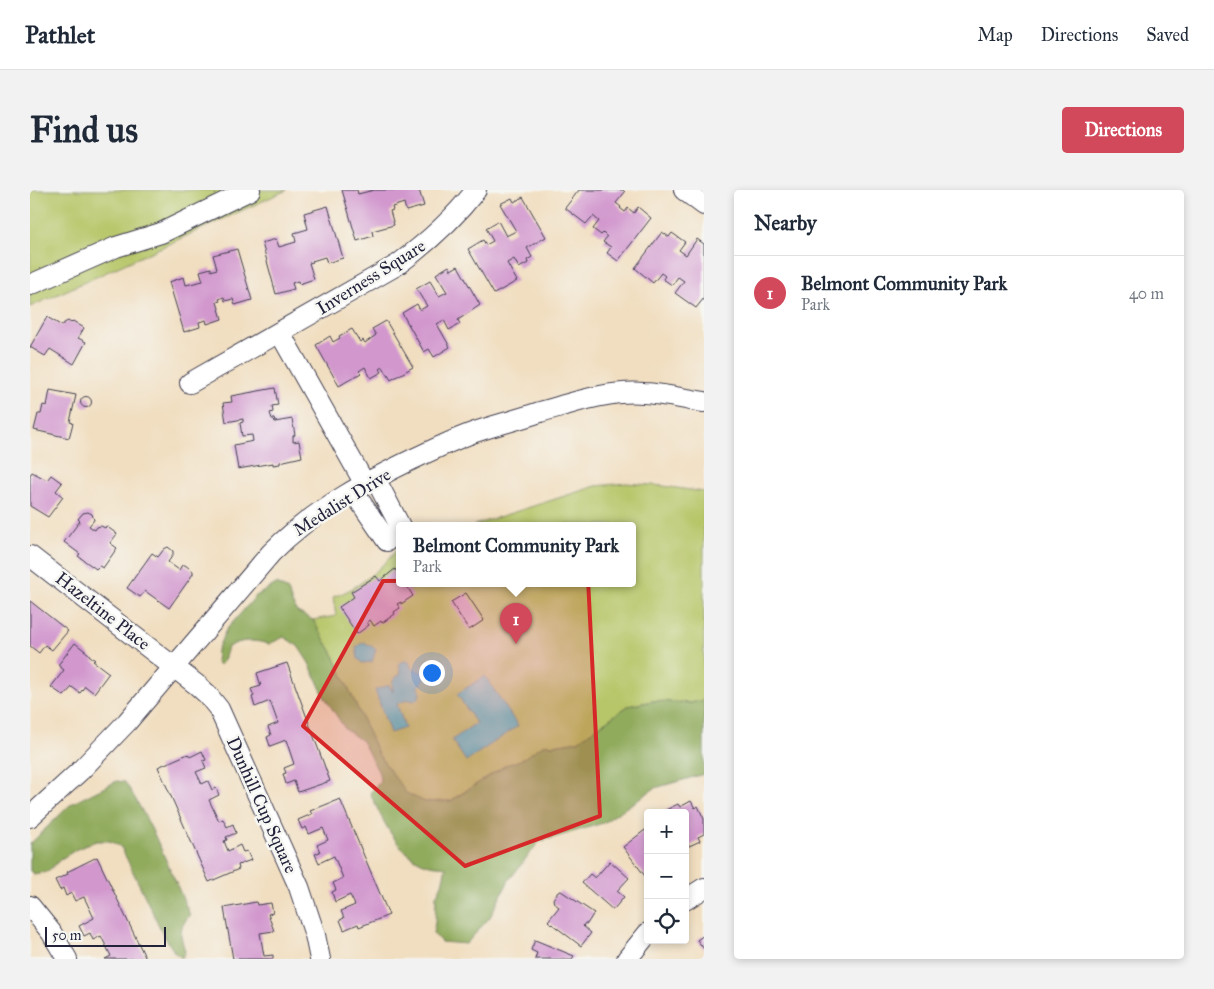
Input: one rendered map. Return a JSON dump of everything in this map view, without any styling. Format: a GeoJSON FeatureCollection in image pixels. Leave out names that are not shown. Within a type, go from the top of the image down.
{"type":"FeatureCollection","features":[{"type":"Feature","properties":{"kind":"street"},"geometry":{"type":"LineString","coordinates":[[30,285],[116,247],[161,233],[250,190]]}},
{"type":"Feature","properties":{"kind":"street","name":"Inverness Square"},"geometry":{"type":"LineString","coordinates":[[190,383],[397,265],[420,249],[446,225],[476,190]]}},
{"type":"Feature","properties":{"kind":"street"},"geometry":{"type":"LineString","coordinates":[[684,190],[704,205]]}},
{"type":"Feature","properties":{"kind":"street"},"geometry":{"type":"LineString","coordinates":[[280,333],[364,485],[394,533]]}},
{"type":"Feature","properties":{"kind":"street","name":"Medalist Drive"},"geometry":{"type":"LineString","coordinates":[[30,817],[80,771],[128,722],[264,561],[286,538],[310,519],[364,485],[407,462],[478,431],[581,400],[616,394],[644,393],[704,402]]}},
{"type":"Feature","properties":{"kind":"street","name":"Hazeltine Place"},"geometry":{"type":"LineString","coordinates":[[30,556],[175,668]]}},
{"type":"Feature","properties":{"kind":"street","name":"Dunhill Cup Square"},"geometry":{"type":"LineString","coordinates":[[175,668],[207,694],[219,709],[299,887],[315,935],[320,959]]}},
{"type":"Feature","properties":{"kind":"street"},"geometry":{"type":"LineString","coordinates":[[687,899],[704,888]]}},
{"type":"Feature","properties":{"kind":"street"},"geometry":{"type":"LineString","coordinates":[[30,906],[52,932],[68,959]]}},
{"type":"Feature","properties":{"kind":"street"},"geometry":{"type":"LineString","coordinates":[[628,959],[644,938]]}},
{"type":"Feature","properties":{"kind":"highlighted area"},"geometry":{"type":"Polygon","coordinates":[[[588,579],[600,816],[465,866],[303,726],[383,581],[588,579]]]}},
{"type":"Feature","properties":{"kind":"green space"},"geometry":{"type":"Polygon","coordinates":[[[30,190],[287,190],[30,307],[30,190]]]}},
{"type":"Feature","properties":{"kind":"green space"},"geometry":{"type":"Polygon","coordinates":[[[626,483],[704,492],[704,700],[691,703],[653,701],[628,706],[578,741],[543,745],[521,760],[506,765],[450,801],[425,802],[406,794],[378,754],[334,656],[313,620],[336,616],[333,597],[351,589],[368,578],[396,551],[396,587],[636,587],[636,522],[483,522],[596,486],[626,483]]]}},
{"type":"Feature","properties":{"kind":"green space"},"geometry":{"type":"Polygon","coordinates":[[[276,584],[288,590],[297,612],[313,620],[334,656],[378,754],[406,793],[425,802],[451,801],[506,765],[521,760],[543,745],[578,741],[628,706],[653,701],[691,703],[704,700],[704,774],[655,788],[603,823],[539,842],[509,880],[490,917],[466,944],[441,942],[433,933],[436,896],[442,884],[446,867],[428,865],[416,859],[406,852],[392,834],[370,793],[380,782],[379,773],[362,741],[345,729],[324,696],[309,663],[298,646],[284,637],[269,644],[243,641],[228,647],[224,660],[220,665],[216,663],[217,650],[226,630],[256,596],[276,584]]]}},
{"type":"Feature","properties":{"kind":"green space"},"geometry":{"type":"Polygon","coordinates":[[[117,781],[125,782],[144,814],[190,915],[183,924],[181,932],[185,951],[182,958],[175,953],[164,936],[121,847],[110,841],[96,841],[77,849],[61,859],[48,871],[34,874],[30,871],[30,844],[71,804],[117,781]]]}},
{"type":"Feature","properties":{"kind":"water"},"geometry":{"type":"Polygon","coordinates":[[[364,642],[376,649],[372,662],[362,663],[358,659],[356,647],[364,642]]]}},
{"type":"Feature","properties":{"kind":"water"},"geometry":{"type":"Polygon","coordinates":[[[408,660],[412,669],[423,673],[424,679],[418,687],[420,694],[418,699],[412,701],[409,699],[397,704],[405,728],[390,733],[375,690],[389,685],[393,692],[392,683],[401,673],[399,663],[408,660]]]}},
{"type":"Feature","properties":{"kind":"water"},"geometry":{"type":"Polygon","coordinates":[[[485,676],[518,726],[466,761],[452,740],[476,723],[457,694],[485,676]]]}},
{"type":"Feature","properties":{"kind":"building"},"geometry":{"type":"Polygon","coordinates":[[[342,190],[357,190],[358,194],[374,190],[419,190],[424,206],[406,211],[404,203],[392,207],[393,210],[390,211],[394,225],[372,231],[373,236],[357,241],[342,190]]]}},
{"type":"Feature","properties":{"kind":"building"},"geometry":{"type":"Polygon","coordinates":[[[579,190],[623,190],[625,192],[616,203],[620,208],[625,212],[628,208],[634,213],[638,207],[651,218],[618,261],[607,253],[611,247],[603,242],[607,237],[593,229],[599,221],[593,216],[586,224],[565,208],[579,190]]]}},
{"type":"Feature","properties":{"kind":"building"},"geometry":{"type":"Polygon","coordinates":[[[523,197],[546,237],[527,248],[532,257],[527,260],[528,263],[519,268],[514,259],[507,263],[517,281],[494,294],[468,249],[483,240],[486,245],[493,241],[486,228],[498,221],[506,236],[516,231],[500,204],[512,198],[514,202],[523,197]]]}},
{"type":"Feature","properties":{"kind":"building"},"geometry":{"type":"Polygon","coordinates":[[[328,206],[343,258],[327,263],[325,257],[312,261],[309,263],[314,279],[299,284],[298,281],[292,283],[294,289],[276,294],[262,243],[276,239],[279,247],[296,242],[294,233],[308,229],[304,213],[328,206]]]}},
{"type":"Feature","properties":{"kind":"building"},"geometry":{"type":"Polygon","coordinates":[[[662,232],[669,237],[672,233],[685,242],[679,250],[686,255],[697,239],[704,244],[704,298],[696,308],[675,293],[684,281],[678,277],[672,285],[663,279],[665,276],[661,273],[653,283],[635,268],[662,232]]]}},
{"type":"Feature","properties":{"kind":"building"},"geometry":{"type":"Polygon","coordinates":[[[237,249],[252,300],[235,305],[233,299],[225,301],[224,297],[219,299],[220,301],[217,302],[222,319],[207,324],[206,320],[199,322],[200,327],[184,332],[169,282],[184,277],[186,285],[203,281],[200,271],[211,268],[211,271],[217,269],[213,255],[237,249]]]}},
{"type":"Feature","properties":{"kind":"building"},"geometry":{"type":"Polygon","coordinates":[[[449,266],[451,270],[458,266],[480,305],[458,320],[460,324],[449,330],[444,320],[437,324],[450,347],[434,357],[429,349],[424,352],[402,313],[417,304],[420,310],[427,306],[416,289],[430,281],[439,296],[447,292],[436,274],[449,266]]]}},
{"type":"Feature","properties":{"kind":"building"},"geometry":{"type":"Polygon","coordinates":[[[47,317],[62,326],[68,321],[71,323],[73,321],[84,328],[78,338],[86,342],[74,364],[50,349],[45,356],[30,347],[47,317]]]}},
{"type":"Feature","properties":{"kind":"building"},"geometry":{"type":"Polygon","coordinates":[[[386,321],[413,367],[391,380],[383,367],[380,369],[382,372],[371,378],[365,367],[359,371],[361,373],[339,386],[316,345],[330,336],[333,342],[340,338],[339,336],[352,329],[360,342],[363,340],[365,343],[376,335],[372,329],[386,321]]]}},
{"type":"Feature","properties":{"kind":"building"},"geometry":{"type":"Polygon","coordinates":[[[275,388],[278,405],[272,406],[273,412],[270,413],[272,419],[275,422],[292,419],[295,435],[293,436],[293,442],[299,441],[302,457],[280,462],[280,464],[273,465],[273,463],[238,469],[234,445],[253,441],[252,435],[242,436],[240,423],[243,422],[243,419],[226,422],[223,403],[232,402],[231,396],[275,388]]]}},
{"type":"Feature","properties":{"kind":"building"},"geometry":{"type":"Polygon","coordinates":[[[50,390],[76,395],[70,422],[73,423],[69,438],[34,430],[38,414],[41,414],[43,405],[47,406],[50,390]]]}},
{"type":"Feature","properties":{"kind":"building"},"geometry":{"type":"Polygon","coordinates":[[[84,397],[88,397],[91,402],[90,406],[84,407],[81,404],[81,400],[84,397]]]}},
{"type":"Feature","properties":{"kind":"building"},"geometry":{"type":"Polygon","coordinates":[[[32,472],[47,480],[51,475],[62,483],[56,491],[63,497],[48,517],[30,506],[30,475],[32,472]]]}},
{"type":"Feature","properties":{"kind":"building"},"geometry":{"type":"Polygon","coordinates":[[[88,512],[92,514],[94,520],[89,526],[95,530],[97,527],[105,528],[106,526],[117,534],[110,543],[117,548],[103,568],[99,566],[96,569],[78,556],[80,554],[64,542],[80,521],[78,519],[83,513],[88,512]]]}},
{"type":"Feature","properties":{"kind":"building"},"geometry":{"type":"Polygon","coordinates":[[[168,547],[173,551],[173,555],[168,562],[179,570],[182,565],[185,565],[193,571],[193,574],[169,608],[145,591],[140,597],[127,588],[152,553],[158,557],[168,547]]]}},
{"type":"Feature","properties":{"kind":"building"},"geometry":{"type":"Polygon","coordinates":[[[395,569],[396,587],[407,587],[413,596],[401,604],[401,602],[397,604],[400,608],[382,623],[381,621],[374,626],[370,620],[367,622],[369,625],[357,634],[339,607],[354,597],[351,592],[376,576],[380,581],[395,569]]]}},
{"type":"Feature","properties":{"kind":"building"},"geometry":{"type":"Polygon","coordinates":[[[466,593],[484,620],[469,630],[451,602],[466,593]]]}},
{"type":"Feature","properties":{"kind":"building"},"geometry":{"type":"Polygon","coordinates":[[[30,601],[68,631],[52,650],[45,645],[39,653],[30,646],[30,601]]]}},
{"type":"Feature","properties":{"kind":"building"},"geometry":{"type":"Polygon","coordinates":[[[75,643],[95,660],[93,661],[109,673],[94,693],[85,686],[80,693],[72,687],[64,696],[51,687],[64,670],[58,665],[75,643]]]}},
{"type":"Feature","properties":{"kind":"building"},"geometry":{"type":"Polygon","coordinates":[[[287,663],[330,781],[298,792],[294,781],[286,784],[283,774],[286,773],[284,768],[294,764],[286,740],[270,746],[267,737],[271,735],[268,727],[278,723],[270,701],[255,707],[251,689],[261,686],[257,673],[287,663]]]}},
{"type":"Feature","properties":{"kind":"building"},"geometry":{"type":"Polygon","coordinates":[[[202,751],[206,760],[203,761],[206,768],[196,772],[202,784],[208,781],[212,790],[216,788],[219,795],[209,800],[219,821],[223,819],[227,827],[233,824],[236,833],[226,837],[227,840],[224,841],[228,851],[240,845],[243,852],[247,851],[251,860],[238,865],[239,869],[209,882],[158,767],[188,754],[190,757],[202,751]]]}},
{"type":"Feature","properties":{"kind":"building"},"geometry":{"type":"Polygon","coordinates":[[[340,799],[389,915],[359,927],[358,924],[344,930],[340,920],[344,918],[341,911],[355,905],[350,895],[335,902],[332,892],[336,890],[333,883],[343,878],[334,856],[319,863],[315,854],[320,852],[317,845],[328,840],[323,828],[309,834],[306,827],[302,829],[298,820],[312,814],[310,811],[340,799]]]}},
{"type":"Feature","properties":{"kind":"building"},"geometry":{"type":"Polygon","coordinates":[[[691,801],[695,808],[698,806],[704,819],[704,834],[698,837],[700,841],[689,846],[689,809],[668,809],[678,804],[680,807],[691,801]]]}},
{"type":"Feature","properties":{"kind":"building"},"geometry":{"type":"Polygon","coordinates":[[[644,831],[644,875],[623,847],[644,831]]]}},
{"type":"Feature","properties":{"kind":"building"},"geometry":{"type":"Polygon","coordinates":[[[97,857],[146,959],[105,959],[111,956],[101,936],[93,940],[90,933],[84,936],[79,926],[94,918],[84,897],[75,901],[71,893],[66,896],[63,888],[60,890],[55,880],[97,857]]]}},
{"type":"Feature","properties":{"kind":"building"},"geometry":{"type":"Polygon","coordinates":[[[610,861],[629,878],[617,891],[624,897],[613,910],[582,883],[590,874],[595,878],[610,861]]]}},
{"type":"Feature","properties":{"kind":"building"},"geometry":{"type":"Polygon","coordinates":[[[561,891],[594,913],[587,924],[585,923],[583,926],[591,933],[581,946],[548,921],[559,907],[554,903],[553,899],[561,891]]]}},
{"type":"Feature","properties":{"kind":"building"},"geometry":{"type":"Polygon","coordinates":[[[256,902],[257,905],[271,903],[273,913],[268,914],[274,931],[260,933],[264,956],[273,955],[273,959],[233,959],[224,908],[256,902]]]}},
{"type":"Feature","properties":{"kind":"building"},"geometry":{"type":"Polygon","coordinates":[[[704,935],[704,949],[697,940],[704,935]]]}},
{"type":"Feature","properties":{"kind":"building"},"geometry":{"type":"Polygon","coordinates":[[[535,940],[574,956],[572,959],[535,959],[537,953],[531,950],[535,940]]]}},
{"type":"Feature","properties":{"kind":"place","name":"Belmont Community Park"},"geometry":{"type":"Point","coordinates":[516,644]}}]}
